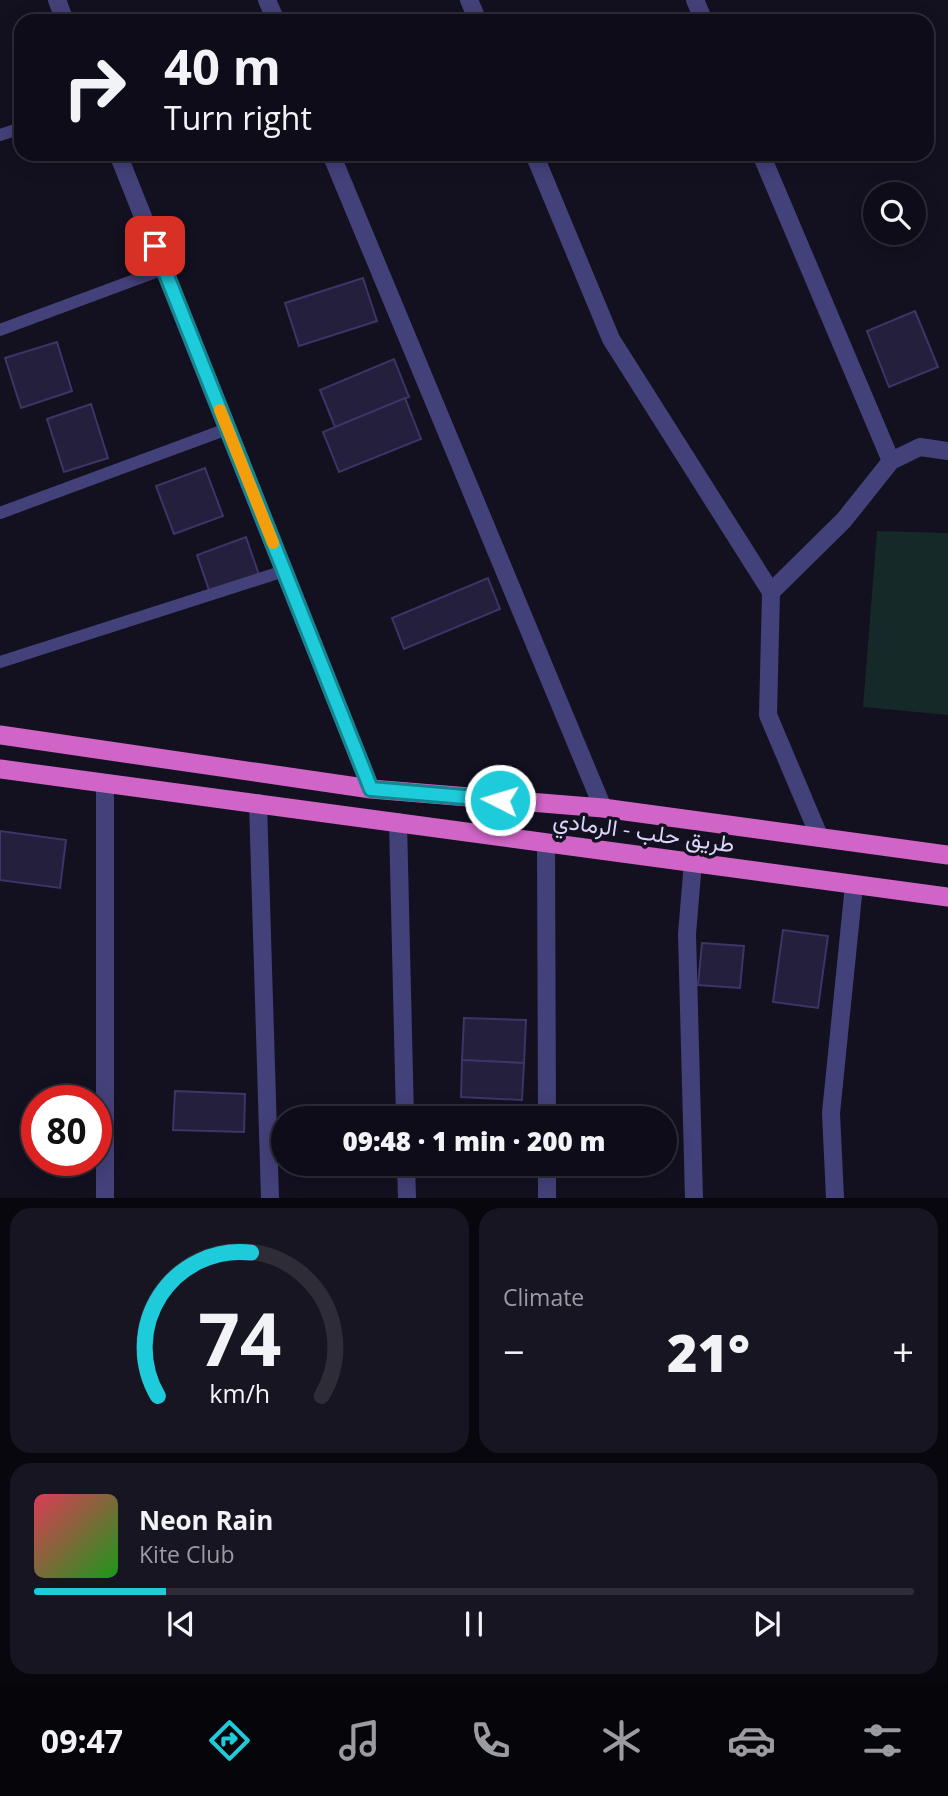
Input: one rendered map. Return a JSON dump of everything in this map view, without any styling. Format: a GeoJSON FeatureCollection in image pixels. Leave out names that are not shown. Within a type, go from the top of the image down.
{"type":"FeatureCollection","features":[{"type":"Feature","properties":{"kind":"highway","name":"طريق حلب - الرمادي"},"geometry":{"type":"LineString","coordinates":[[0,735],[371,789],[603,808],[948,855]]}},
{"type":"Feature","properties":{"kind":"highway","name":"طريق حلب - الرمادي"},"geometry":{"type":"LineString","coordinates":[[0,769],[948,897]]}},
{"type":"Feature","properties":{"kind":"street"},"geometry":{"type":"LineString","coordinates":[[121,161],[371,789]]}},
{"type":"Feature","properties":{"kind":"street"},"geometry":{"type":"LineString","coordinates":[[334,161],[603,808]]}},
{"type":"Feature","properties":{"kind":"street"},"geometry":{"type":"LineString","coordinates":[[537,161],[611,339],[771,592],[768,715],[820,838]]}},
{"type":"Feature","properties":{"kind":"street"},"geometry":{"type":"LineString","coordinates":[[764,161],[891,461]]}},
{"type":"Feature","properties":{"kind":"street"},"geometry":{"type":"LineString","coordinates":[[771,592],[844,520],[891,461],[920,447],[948,451]]}},
{"type":"Feature","properties":{"kind":"street"},"geometry":{"type":"LineString","coordinates":[[105,783],[105,1198]]}},
{"type":"Feature","properties":{"kind":"street"},"geometry":{"type":"LineString","coordinates":[[258,803],[270,1198]]}},
{"type":"Feature","properties":{"kind":"street"},"geometry":{"type":"LineString","coordinates":[[398,822],[405,1106]]}},
{"type":"Feature","properties":{"kind":"street"},"geometry":{"type":"LineString","coordinates":[[546,843],[547,1106]]}},
{"type":"Feature","properties":{"kind":"street"},"geometry":{"type":"LineString","coordinates":[[693,862],[687,934],[694,1198]]}},
{"type":"Feature","properties":{"kind":"street"},"geometry":{"type":"LineString","coordinates":[[835,1198],[831,1113],[854,885]]}},
{"type":"Feature","properties":{"kind":"street"},"geometry":{"type":"LineString","coordinates":[[406,1176],[407,1198]]}},
{"type":"Feature","properties":{"kind":"street"},"geometry":{"type":"LineString","coordinates":[[547,1176],[547,1198]]}},
{"type":"Feature","properties":{"kind":"lane"},"geometry":{"type":"LineString","coordinates":[[0,330],[164,269]]}},
{"type":"Feature","properties":{"kind":"lane"},"geometry":{"type":"LineString","coordinates":[[0,513],[228,429]]}},
{"type":"Feature","properties":{"kind":"lane"},"geometry":{"type":"LineString","coordinates":[[0,662],[284,571]]}},
{"type":"Feature","properties":{"kind":"green space"},"geometry":{"type":"Polygon","coordinates":[[[877,531],[948,533],[948,715],[863,707],[877,531]]]}},
{"type":"Feature","properties":{"kind":"building"},"geometry":{"type":"Polygon","coordinates":[[[363,278],[377,321],[299,346],[285,303],[363,278]]]}},
{"type":"Feature","properties":{"kind":"building"},"geometry":{"type":"Polygon","coordinates":[[[915,311],[938,367],[889,387],[867,331],[915,311]]]}},
{"type":"Feature","properties":{"kind":"building"},"geometry":{"type":"Polygon","coordinates":[[[57,342],[72,391],[21,408],[5,358],[57,342]]]}},
{"type":"Feature","properties":{"kind":"building"},"geometry":{"type":"Polygon","coordinates":[[[394,359],[409,397],[335,427],[320,390],[394,359]]]}},
{"type":"Feature","properties":{"kind":"building"},"geometry":{"type":"Polygon","coordinates":[[[405,398],[421,439],[339,472],[323,432],[405,398]]]}},
{"type":"Feature","properties":{"kind":"building"},"geometry":{"type":"Polygon","coordinates":[[[91,404],[108,458],[64,472],[47,419],[91,404]]]}},
{"type":"Feature","properties":{"kind":"building"},"geometry":{"type":"Polygon","coordinates":[[[205,468],[223,516],[174,534],[156,486],[205,468]]]}},
{"type":"Feature","properties":{"kind":"building"},"geometry":{"type":"Polygon","coordinates":[[[246,537],[259,575],[210,593],[197,555],[246,537]]]}},
{"type":"Feature","properties":{"kind":"building"},"geometry":{"type":"Polygon","coordinates":[[[488,578],[500,609],[404,649],[392,618],[488,578]]]}},
{"type":"Feature","properties":{"kind":"building"},"geometry":{"type":"Polygon","coordinates":[[[0,831],[66,840],[60,888],[0,880],[0,831]]]}},
{"type":"Feature","properties":{"kind":"building"},"geometry":{"type":"Polygon","coordinates":[[[783,930],[828,936],[818,1008],[773,1002],[783,930]]]}},
{"type":"Feature","properties":{"kind":"building"},"geometry":{"type":"Polygon","coordinates":[[[702,943],[744,946],[740,988],[698,985],[702,943]]]}},
{"type":"Feature","properties":{"kind":"building"},"geometry":{"type":"Polygon","coordinates":[[[464,1018],[526,1020],[524,1063],[462,1060],[464,1018]]]}},
{"type":"Feature","properties":{"kind":"building"},"geometry":{"type":"Polygon","coordinates":[[[462,1060],[524,1063],[522,1100],[461,1097],[462,1060]]]}},
{"type":"Feature","properties":{"kind":"building"},"geometry":{"type":"Polygon","coordinates":[[[175,1091],[245,1094],[244,1132],[173,1130],[175,1091]]]}},
{"type":"Feature","properties":{"kind":"slow traffic"},"geometry":{"type":"LineString","coordinates":[[220,410],[273,543]]}},
{"type":"Feature","properties":{"kind":"route"},"geometry":{"type":"LineString","coordinates":[[155,246],[371,789],[500,800]]}}]}
